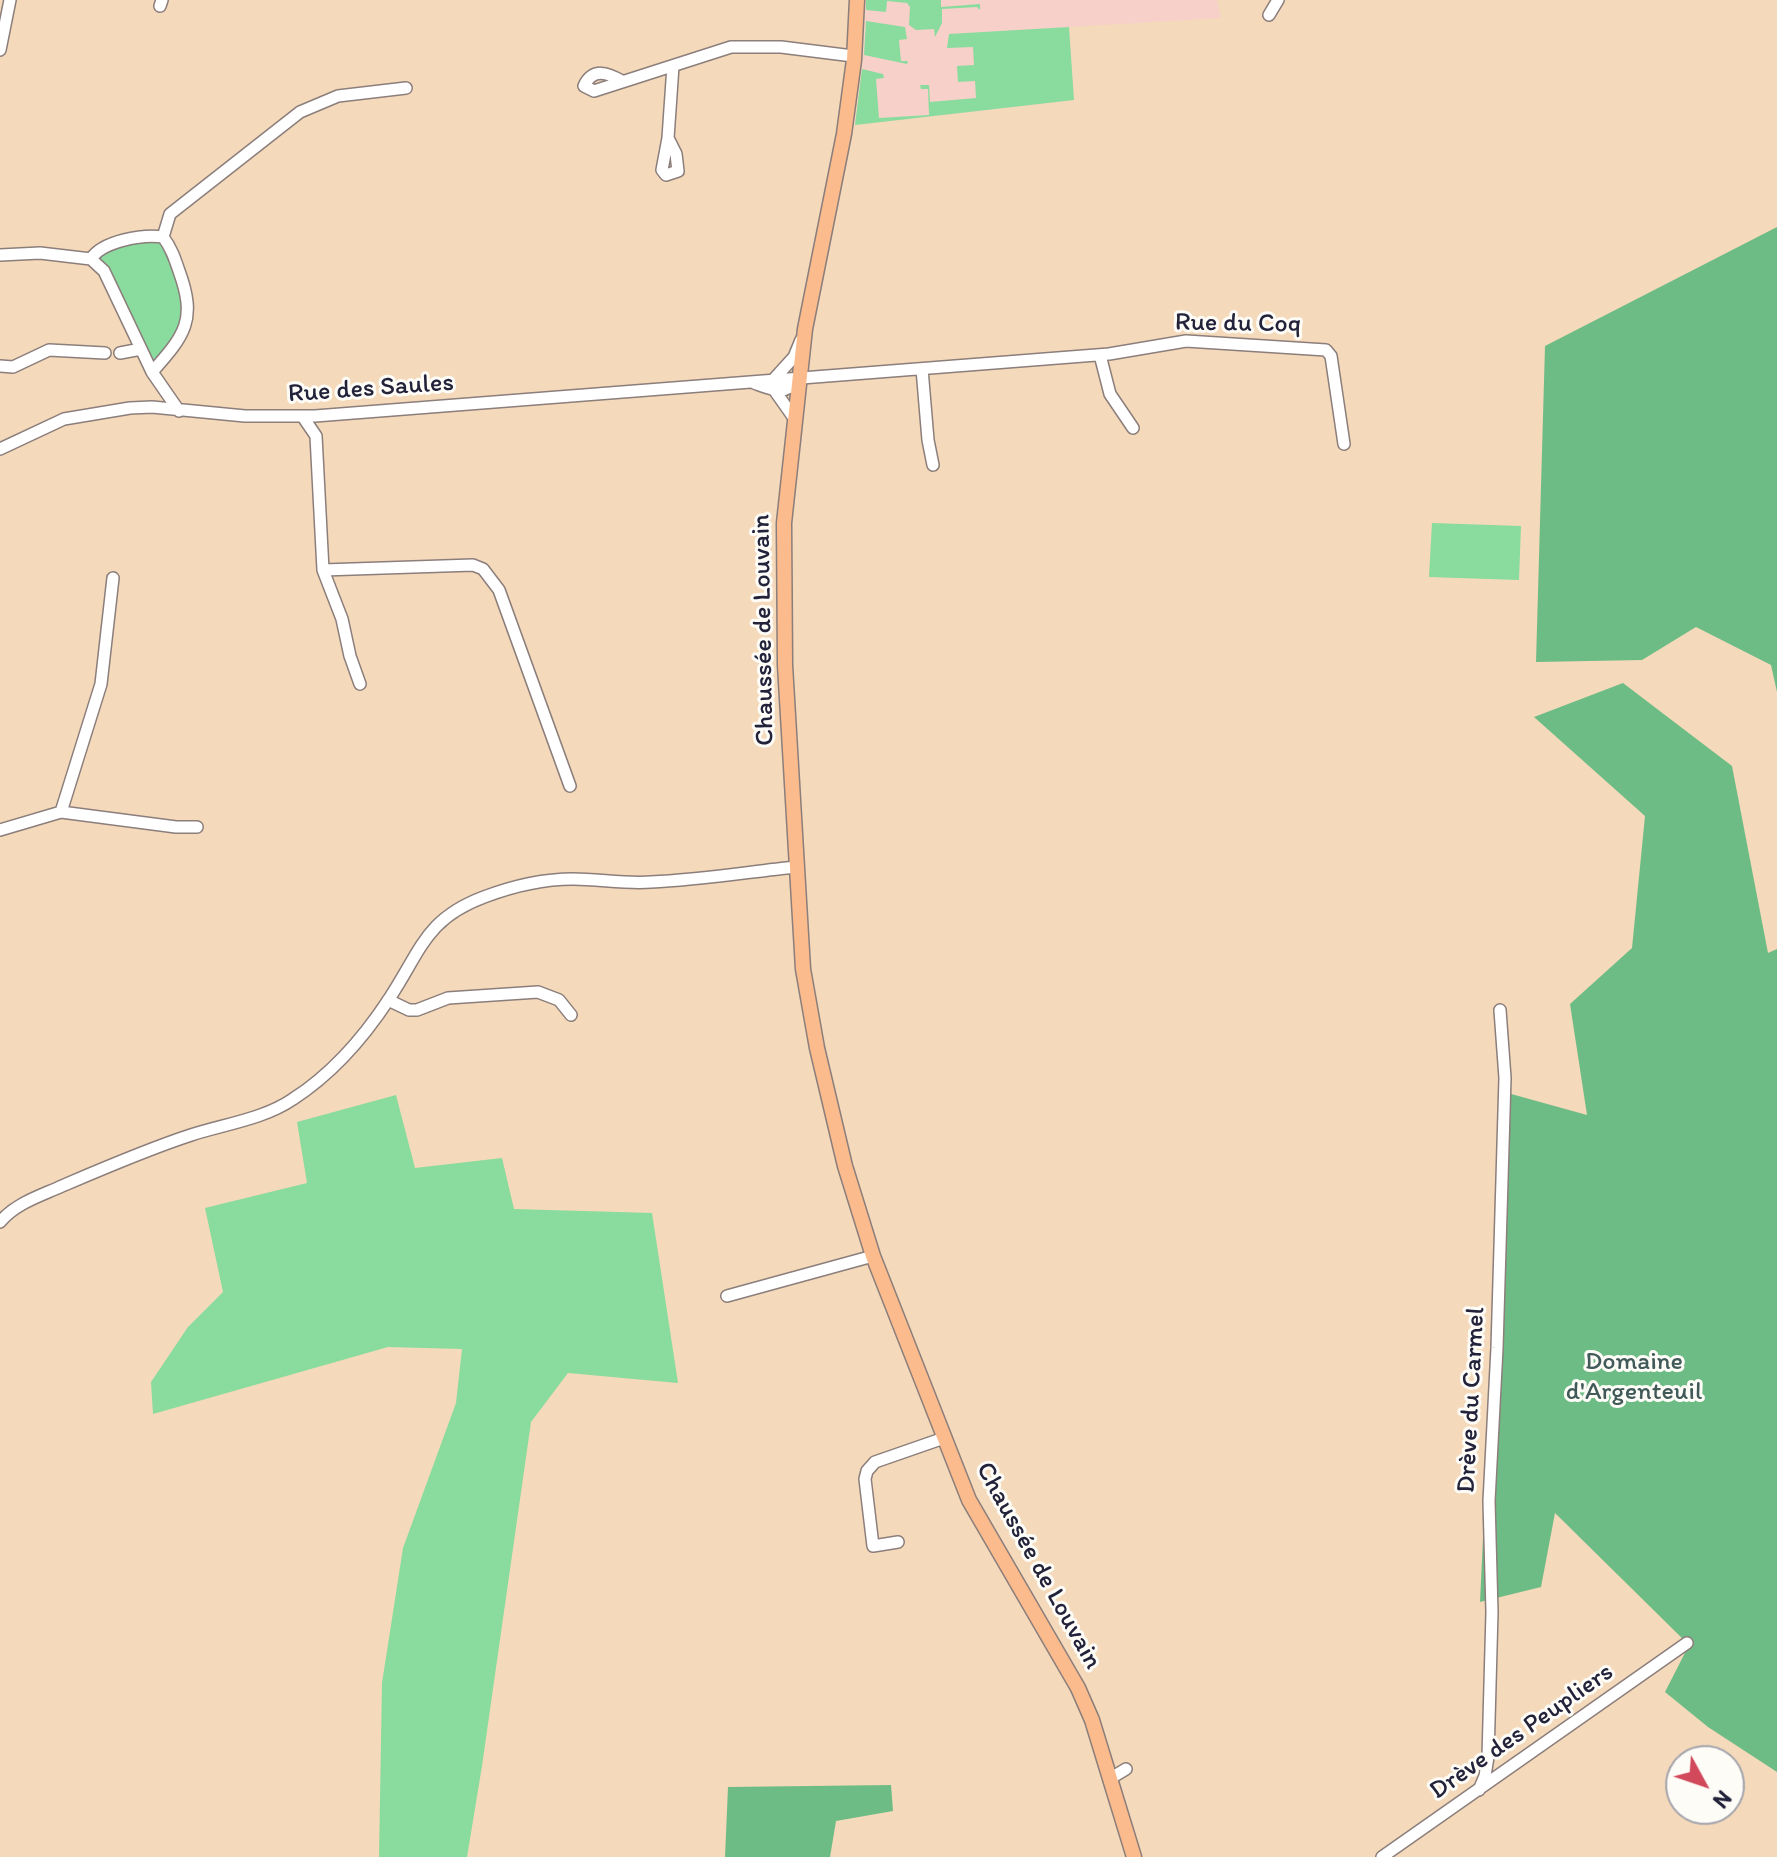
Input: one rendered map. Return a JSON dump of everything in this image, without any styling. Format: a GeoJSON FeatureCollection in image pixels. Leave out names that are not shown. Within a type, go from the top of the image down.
{"type":"FeatureCollection","features":[{"type":"Feature","properties":{"kind":"main road","name":"Chaussée de Louvain"},"geometry":{"type":"LineString","coordinates":[[857,0],[844,134],[798,379],[784,523],[785,665],[799,943],[811,1021],[849,1184],[873,1256],[969,1500],[1078,1688],[1111,1778],[1134,1857]]}},
{"type":"Feature","properties":{"kind":"street"},"geometry":{"type":"LineString","coordinates":[[0,50],[10,0]]}},
{"type":"Feature","properties":{"kind":"street"},"geometry":{"type":"LineString","coordinates":[[1269,15],[1278,0]]}},
{"type":"Feature","properties":{"kind":"street"},"geometry":{"type":"LineString","coordinates":[[622,81],[739,46],[821,50],[853,56]]}},
{"type":"Feature","properties":{"kind":"street"},"geometry":{"type":"LineString","coordinates":[[668,138],[673,66]]}},
{"type":"Feature","properties":{"kind":"street"},"geometry":{"type":"LineString","coordinates":[[163,237],[170,214],[300,112],[338,96],[406,88]]}},
{"type":"Feature","properties":{"kind":"street"},"geometry":{"type":"LineString","coordinates":[[91,259],[105,245],[145,237],[163,237]]}},
{"type":"Feature","properties":{"kind":"street"},"geometry":{"type":"LineString","coordinates":[[152,407],[154,375],[183,334],[189,314],[184,285],[170,246],[163,237]]}},
{"type":"Feature","properties":{"kind":"street"},"geometry":{"type":"LineString","coordinates":[[0,255],[40,253],[91,259],[104,271],[154,375],[179,411]]}},
{"type":"Feature","properties":{"kind":"street"},"geometry":{"type":"LineString","coordinates":[[794,418],[775,385],[794,357],[805,329]]}},
{"type":"Feature","properties":{"kind":"street","name":"Rue du Coq"},"geometry":{"type":"LineString","coordinates":[[798,379],[1100,355],[1186,341],[1326,350],[1331,356],[1344,444]]}},
{"type":"Feature","properties":{"kind":"street"},"geometry":{"type":"LineString","coordinates":[[120,353],[141,349]]}},
{"type":"Feature","properties":{"kind":"street"},"geometry":{"type":"LineString","coordinates":[[0,366],[13,367],[49,350],[105,353]]}},
{"type":"Feature","properties":{"kind":"street"},"geometry":{"type":"LineString","coordinates":[[1100,355],[1110,394],[1133,428]]}},
{"type":"Feature","properties":{"kind":"street"},"geometry":{"type":"LineString","coordinates":[[922,369],[933,465]]}},
{"type":"Feature","properties":{"kind":"street","name":"Rue des Saules"},"geometry":{"type":"LineString","coordinates":[[0,449],[64,419],[152,407],[245,416],[303,417],[753,383],[793,387],[798,379]]}},
{"type":"Feature","properties":{"kind":"street"},"geometry":{"type":"LineString","coordinates":[[326,415],[316,436],[323,570],[342,619],[360,684]]}},
{"type":"Feature","properties":{"kind":"street"},"geometry":{"type":"LineString","coordinates":[[303,417],[316,436]]}},
{"type":"Feature","properties":{"kind":"street"},"geometry":{"type":"LineString","coordinates":[[323,570],[473,565],[483,569],[499,590],[570,786]]}},
{"type":"Feature","properties":{"kind":"street"},"geometry":{"type":"LineString","coordinates":[[61,812],[100,692],[113,578]]}},
{"type":"Feature","properties":{"kind":"street"},"geometry":{"type":"LineString","coordinates":[[0,830],[61,812],[197,827]]}},
{"type":"Feature","properties":{"kind":"street"},"geometry":{"type":"LineString","coordinates":[[0,1222],[8,1212],[22,1204],[67,1184],[166,1144],[261,1115],[291,1101],[334,1066],[388,1000],[429,931],[440,920],[468,903],[513,886],[571,879],[654,882],[795,867]]}},
{"type":"Feature","properties":{"kind":"street"},"geometry":{"type":"LineString","coordinates":[[388,1000],[409,1010],[417,1010],[448,998],[538,992],[559,1000],[571,1015]]}},
{"type":"Feature","properties":{"kind":"street","name":"Drève du Carmel"},"geometry":{"type":"LineString","coordinates":[[1479,1790],[1488,1757],[1491,1655],[1489,1501],[1505,1078],[1500,1010]]}},
{"type":"Feature","properties":{"kind":"street"},"geometry":{"type":"LineString","coordinates":[[727,1296],[873,1256]]}},
{"type":"Feature","properties":{"kind":"street"},"geometry":{"type":"LineString","coordinates":[[898,1542],[873,1546],[865,1479],[867,1471],[875,1462],[944,1438]]}},
{"type":"Feature","properties":{"kind":"street","name":"Drève des Peupliers"},"geometry":{"type":"LineString","coordinates":[[1382,1857],[1687,1643]]}},
{"type":"Feature","properties":{"kind":"street"},"geometry":{"type":"LineString","coordinates":[[1111,1778],[1126,1769]]}},
{"type":"Feature","properties":{"kind":"shaded area"},"geometry":{"type":"Polygon","coordinates":[[[866,0],[1217,0],[1221,18],[1069,27],[1074,100],[855,125],[863,62],[866,0]]]}},
{"type":"Feature","properties":{"kind":"green space"},"geometry":{"type":"Polygon","coordinates":[[[866,0],[941,0],[941,7],[980,4],[980,10],[977,7],[942,9],[942,23],[935,37],[934,29],[916,30],[909,25],[910,7],[907,3],[887,1],[886,12],[866,10],[866,0]]]}},
{"type":"Feature","properties":{"kind":"green space"},"geometry":{"type":"Polygon","coordinates":[[[866,21],[905,27],[907,39],[899,40],[901,61],[908,61],[907,64],[864,55],[866,21]]]}},
{"type":"Feature","properties":{"kind":"green space"},"geometry":{"type":"Polygon","coordinates":[[[1069,27],[1074,100],[855,125],[862,69],[883,74],[884,78],[876,79],[879,118],[929,115],[928,89],[921,89],[920,85],[929,85],[930,102],[976,98],[975,81],[958,82],[957,66],[974,65],[973,47],[947,48],[949,34],[1069,27]]]}},
{"type":"Feature","properties":{"kind":"green space"},"geometry":{"type":"Polygon","coordinates":[[[1777,227],[1777,692],[1771,665],[1696,627],[1642,660],[1536,662],[1545,346],[1777,227]]]}},
{"type":"Feature","properties":{"kind":"green space"},"geometry":{"type":"Polygon","coordinates":[[[151,241],[165,245],[185,298],[185,325],[154,364],[100,258],[109,247],[151,241]]]}},
{"type":"Feature","properties":{"kind":"green space"},"geometry":{"type":"Polygon","coordinates":[[[1432,523],[1521,526],[1519,580],[1429,577],[1432,523]]]}},
{"type":"Feature","properties":{"kind":"green space","name":"Domaine d'Argenteuil"},"geometry":{"type":"Polygon","coordinates":[[[1623,683],[1732,766],[1768,953],[1777,949],[1777,1772],[1745,1751],[1745,1745],[1736,1745],[1708,1727],[1665,1692],[1689,1645],[1555,1513],[1541,1587],[1480,1602],[1504,1092],[1587,1115],[1570,1004],[1632,948],[1645,816],[1534,717],[1623,683]]]}},
{"type":"Feature","properties":{"kind":"green space"},"geometry":{"type":"Polygon","coordinates":[[[396,1095],[415,1168],[502,1158],[514,1209],[652,1213],[678,1383],[568,1373],[531,1422],[467,1857],[379,1857],[382,1683],[403,1548],[456,1403],[462,1349],[388,1347],[153,1414],[151,1382],[188,1327],[223,1292],[205,1208],[307,1183],[297,1122],[396,1095]]]}},
{"type":"Feature","properties":{"kind":"green space"},"geometry":{"type":"Polygon","coordinates":[[[891,1785],[893,1811],[836,1821],[830,1857],[725,1857],[728,1787],[891,1785]]]}}]}
